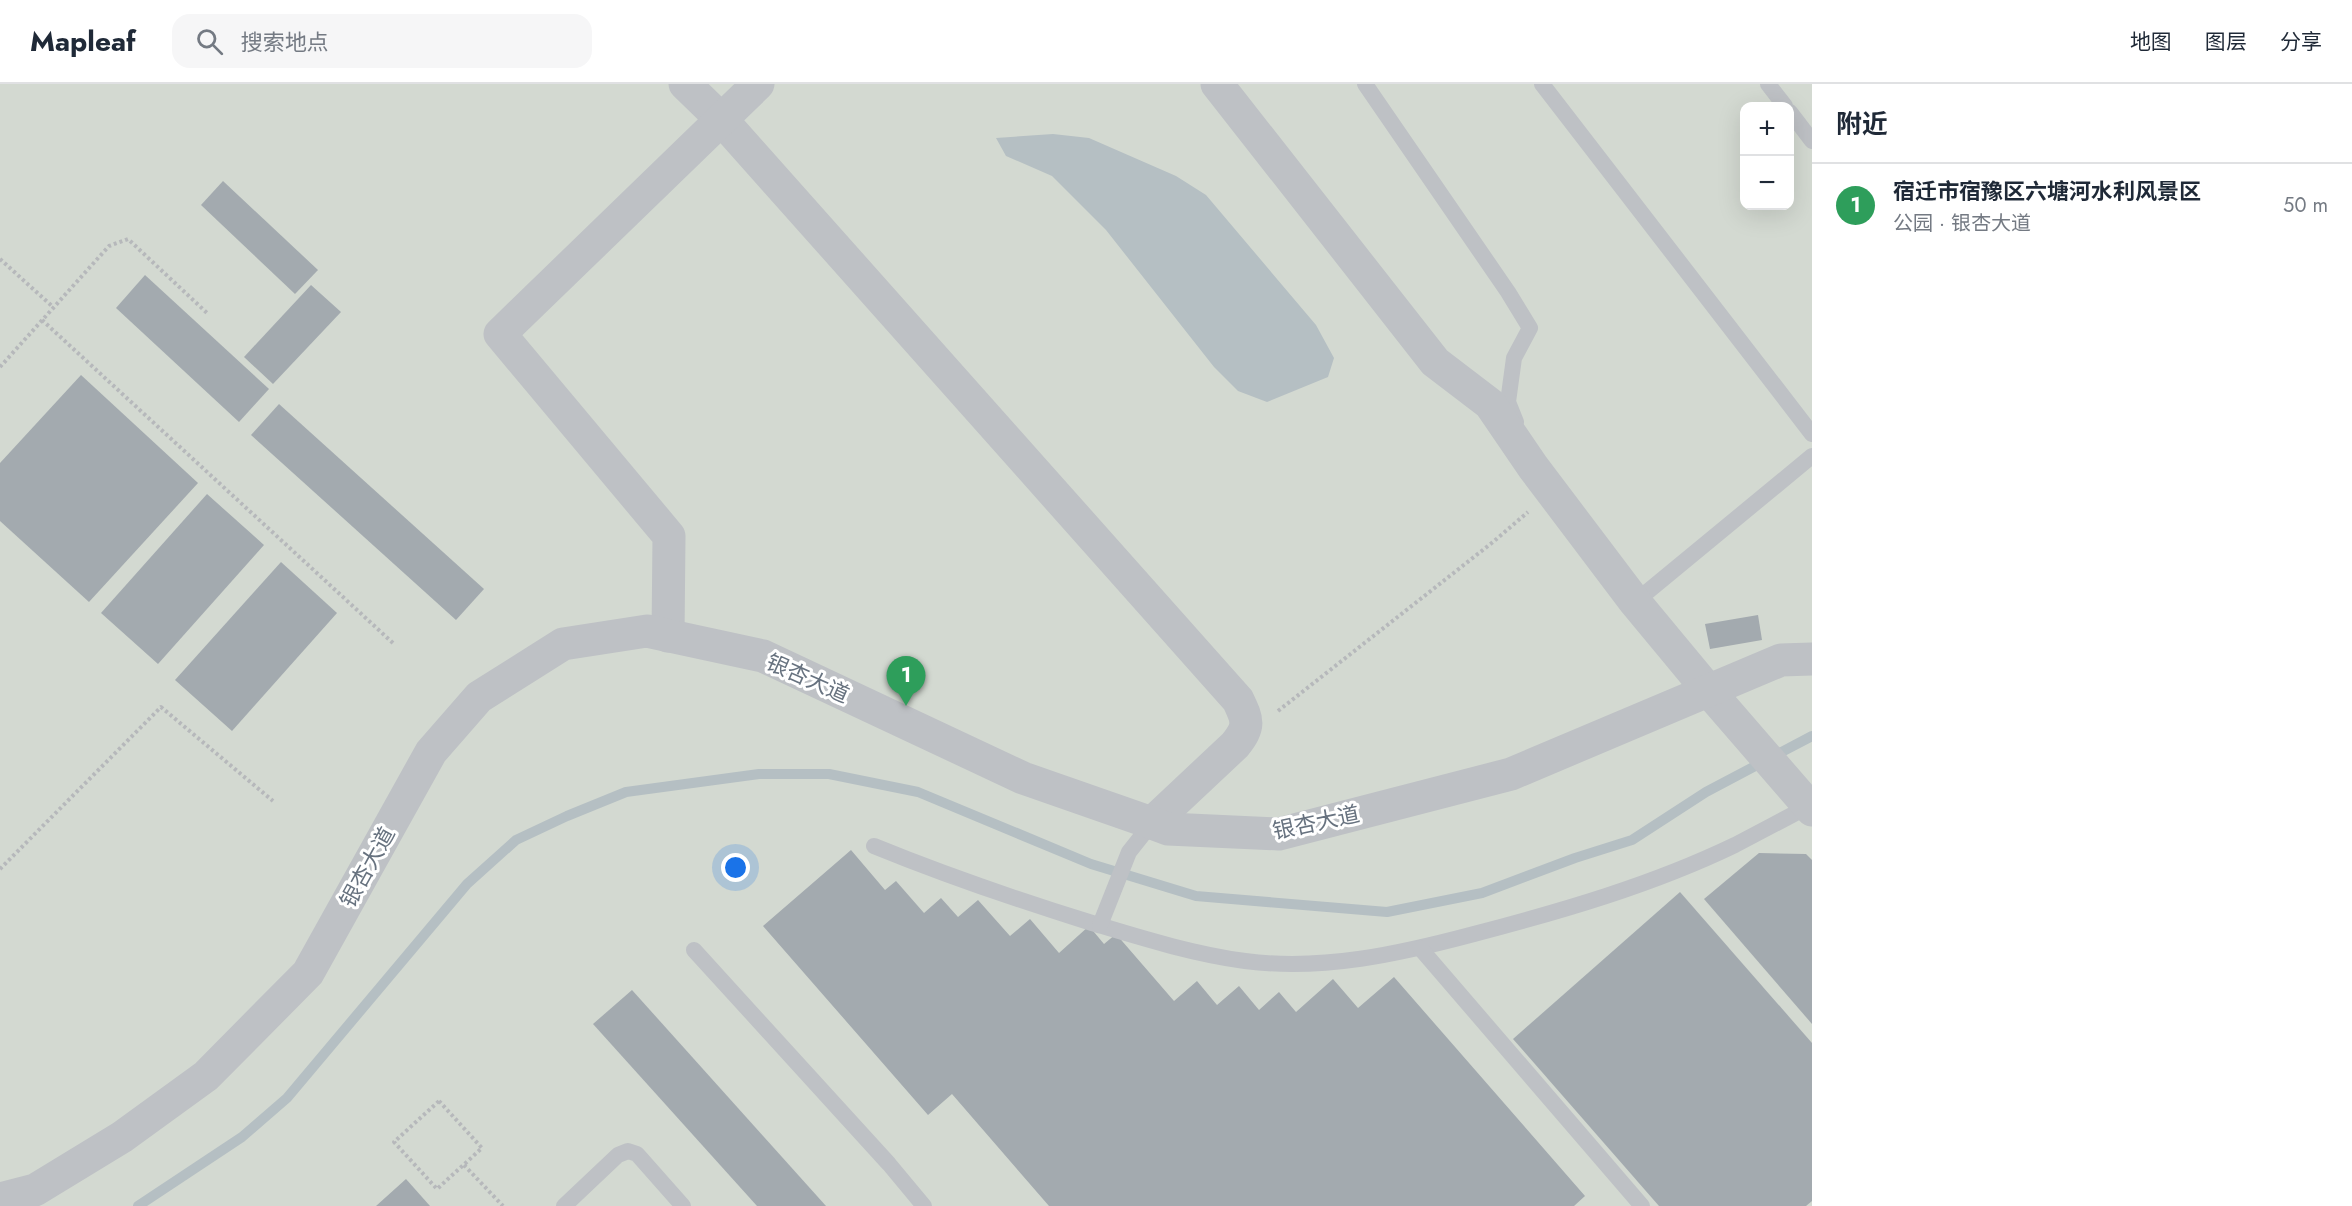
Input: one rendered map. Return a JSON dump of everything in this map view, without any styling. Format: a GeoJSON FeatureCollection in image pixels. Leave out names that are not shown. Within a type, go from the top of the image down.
{"type":"FeatureCollection","features":[{"type":"Feature","properties":{"kind":"street"},"geometry":{"type":"LineString","coordinates":[[685,84],[721,119],[1238,699],[1247,719],[1245,732],[1235,745],[1152,824]]}},
{"type":"Feature","properties":{"kind":"street"},"geometry":{"type":"LineString","coordinates":[[668,636],[669,536],[500,334],[758,84]]}},
{"type":"Feature","properties":{"kind":"street"},"geometry":{"type":"LineString","coordinates":[[1217,84],[1435,362],[1490,404],[1542,479],[1635,602],[1810,808]]}},
{"type":"Feature","properties":{"kind":"street","name":"银杏大道"},"geometry":{"type":"LineString","coordinates":[[0,1199],[35,1190],[122,1137],[206,1076],[309,973],[430,752],[479,697],[563,644],[647,631],[763,656],[1023,778],[1152,824],[1168,829],[1279,834],[1511,774],[1715,697],[1781,660],[1812,659]]}},
{"type":"Feature","properties":{"kind":"lane"},"geometry":{"type":"LineString","coordinates":[[1365,84],[1502,282],[1530,328],[1514,358],[1508,402],[1542,479]]}},
{"type":"Feature","properties":{"kind":"lane"},"geometry":{"type":"LineString","coordinates":[[1542,84],[1812,434]]}},
{"type":"Feature","properties":{"kind":"lane"},"geometry":{"type":"LineString","coordinates":[[1768,84],[1782,102]]}},
{"type":"Feature","properties":{"kind":"lane"},"geometry":{"type":"LineString","coordinates":[[1794,117],[1812,141]]}},
{"type":"Feature","properties":{"kind":"lane"},"geometry":{"type":"LineString","coordinates":[[1635,602],[1812,456]]}},
{"type":"Feature","properties":{"kind":"lane"},"geometry":{"type":"LineString","coordinates":[[874,846],[1018,900],[1155,942],[1246,961],[1318,963],[1353,961],[1420,948],[1542,917],[1644,882],[1733,845],[1810,808]]}},
{"type":"Feature","properties":{"kind":"lane"},"geometry":{"type":"LineString","coordinates":[[1100,925],[1129,852],[1152,824]]}},
{"type":"Feature","properties":{"kind":"lane"},"geometry":{"type":"LineString","coordinates":[[1420,948],[1642,1206]]}},
{"type":"Feature","properties":{"kind":"lane"},"geometry":{"type":"LineString","coordinates":[[694,950],[881,1155],[924,1206]]}},
{"type":"Feature","properties":{"kind":"lane"},"geometry":{"type":"LineString","coordinates":[[564,1206],[613,1159],[628,1151],[637,1154],[683,1206]]}},
{"type":"Feature","properties":{"kind":"path"},"geometry":{"type":"LineString","coordinates":[[0,367],[109,246],[128,239],[207,313]]}},
{"type":"Feature","properties":{"kind":"path"},"geometry":{"type":"LineString","coordinates":[[0,259],[53,307]]}},
{"type":"Feature","properties":{"kind":"path"},"geometry":{"type":"LineString","coordinates":[[42,320],[394,644]]}},
{"type":"Feature","properties":{"kind":"path"},"geometry":{"type":"LineString","coordinates":[[1235,745],[1493,542],[1542,479]]}},
{"type":"Feature","properties":{"kind":"path"},"geometry":{"type":"LineString","coordinates":[[0,869],[161,707],[273,801]]}},
{"type":"Feature","properties":{"kind":"path"},"geometry":{"type":"LineString","coordinates":[[439,1101],[482,1148],[464,1165],[437,1189],[394,1142],[439,1101]]}},
{"type":"Feature","properties":{"kind":"path"},"geometry":{"type":"LineString","coordinates":[[464,1165],[503,1206]]}},
{"type":"Feature","properties":{"kind":"shaded area"},"geometry":{"type":"Polygon","coordinates":[[[0,84],[1812,84],[1812,1206],[0,1206],[0,84]]]}},
{"type":"Feature","properties":{"kind":"shaded area"},"geometry":{"type":"Polygon","coordinates":[[[1053,134],[1089,138],[1176,176],[1206,195],[1316,325],[1334,358],[1328,377],[1267,402],[1238,391],[1214,367],[1106,230],[1052,176],[1006,156],[996,138],[1053,134]]]}},
{"type":"Feature","properties":{"kind":"building"},"geometry":{"type":"Polygon","coordinates":[[[223,181],[318,270],[295,294],[201,205],[223,181]]]}},
{"type":"Feature","properties":{"kind":"building"},"geometry":{"type":"Polygon","coordinates":[[[145,275],[269,389],[239,422],[116,308],[145,275]]]}},
{"type":"Feature","properties":{"kind":"building"},"geometry":{"type":"Polygon","coordinates":[[[311,285],[341,312],[273,384],[244,357],[311,285]]]}},
{"type":"Feature","properties":{"kind":"building"},"geometry":{"type":"Polygon","coordinates":[[[81,375],[198,483],[89,602],[0,521],[0,463],[81,375]]]}},
{"type":"Feature","properties":{"kind":"building"},"geometry":{"type":"Polygon","coordinates":[[[279,404],[484,589],[456,620],[251,435],[279,404]]]}},
{"type":"Feature","properties":{"kind":"building"},"geometry":{"type":"Polygon","coordinates":[[[207,494],[264,545],[158,664],[101,613],[207,494]]]}},
{"type":"Feature","properties":{"kind":"building"},"geometry":{"type":"Polygon","coordinates":[[[281,562],[337,613],[232,731],[175,680],[281,562]]]}},
{"type":"Feature","properties":{"kind":"building"},"geometry":{"type":"Polygon","coordinates":[[[1758,615],[1762,640],[1710,649],[1705,624],[1758,615]]]}},
{"type":"Feature","properties":{"kind":"building"},"geometry":{"type":"Polygon","coordinates":[[[851,850],[885,890],[896,881],[924,913],[941,898],[958,917],[978,900],[1010,936],[1030,919],[1059,953],[1089,926],[1104,944],[1116,934],[1174,1001],[1197,981],[1217,1005],[1239,986],[1259,1010],[1279,992],[1296,1012],[1333,979],[1358,1008],[1394,977],[1585,1196],[1574,1206],[1049,1206],[952,1094],[928,1115],[763,926],[851,850]]]}},
{"type":"Feature","properties":{"kind":"building"},"geometry":{"type":"Polygon","coordinates":[[[1759,853],[1806,854],[1812,860],[1812,1024],[1704,899],[1759,853]]]}},
{"type":"Feature","properties":{"kind":"building"},"geometry":{"type":"Polygon","coordinates":[[[1680,892],[1812,1043],[1812,1201],[1806,1206],[1659,1206],[1513,1039],[1680,892]]]}},
{"type":"Feature","properties":{"kind":"building"},"geometry":{"type":"Polygon","coordinates":[[[632,990],[826,1206],[757,1206],[593,1024],[632,990]]]}},
{"type":"Feature","properties":{"kind":"building"},"geometry":{"type":"Polygon","coordinates":[[[406,1179],[430,1206],[376,1206],[406,1179]]]}},
{"type":"Feature","properties":{"kind":"waterway"},"geometry":{"type":"LineString","coordinates":[[138,1206],[242,1137],[287,1098],[467,884],[516,840],[626,792],[759,774],[829,774],[918,792],[1091,864],[1196,896],[1387,912],[1482,893],[1575,858],[1632,840],[1706,792],[1812,736]]}},
{"type":"Feature","properties":{"kind":"place","name":"宿迁市宿豫区六塘河水利风景区"},"geometry":{"type":"Point","coordinates":[906,706]}}]}
